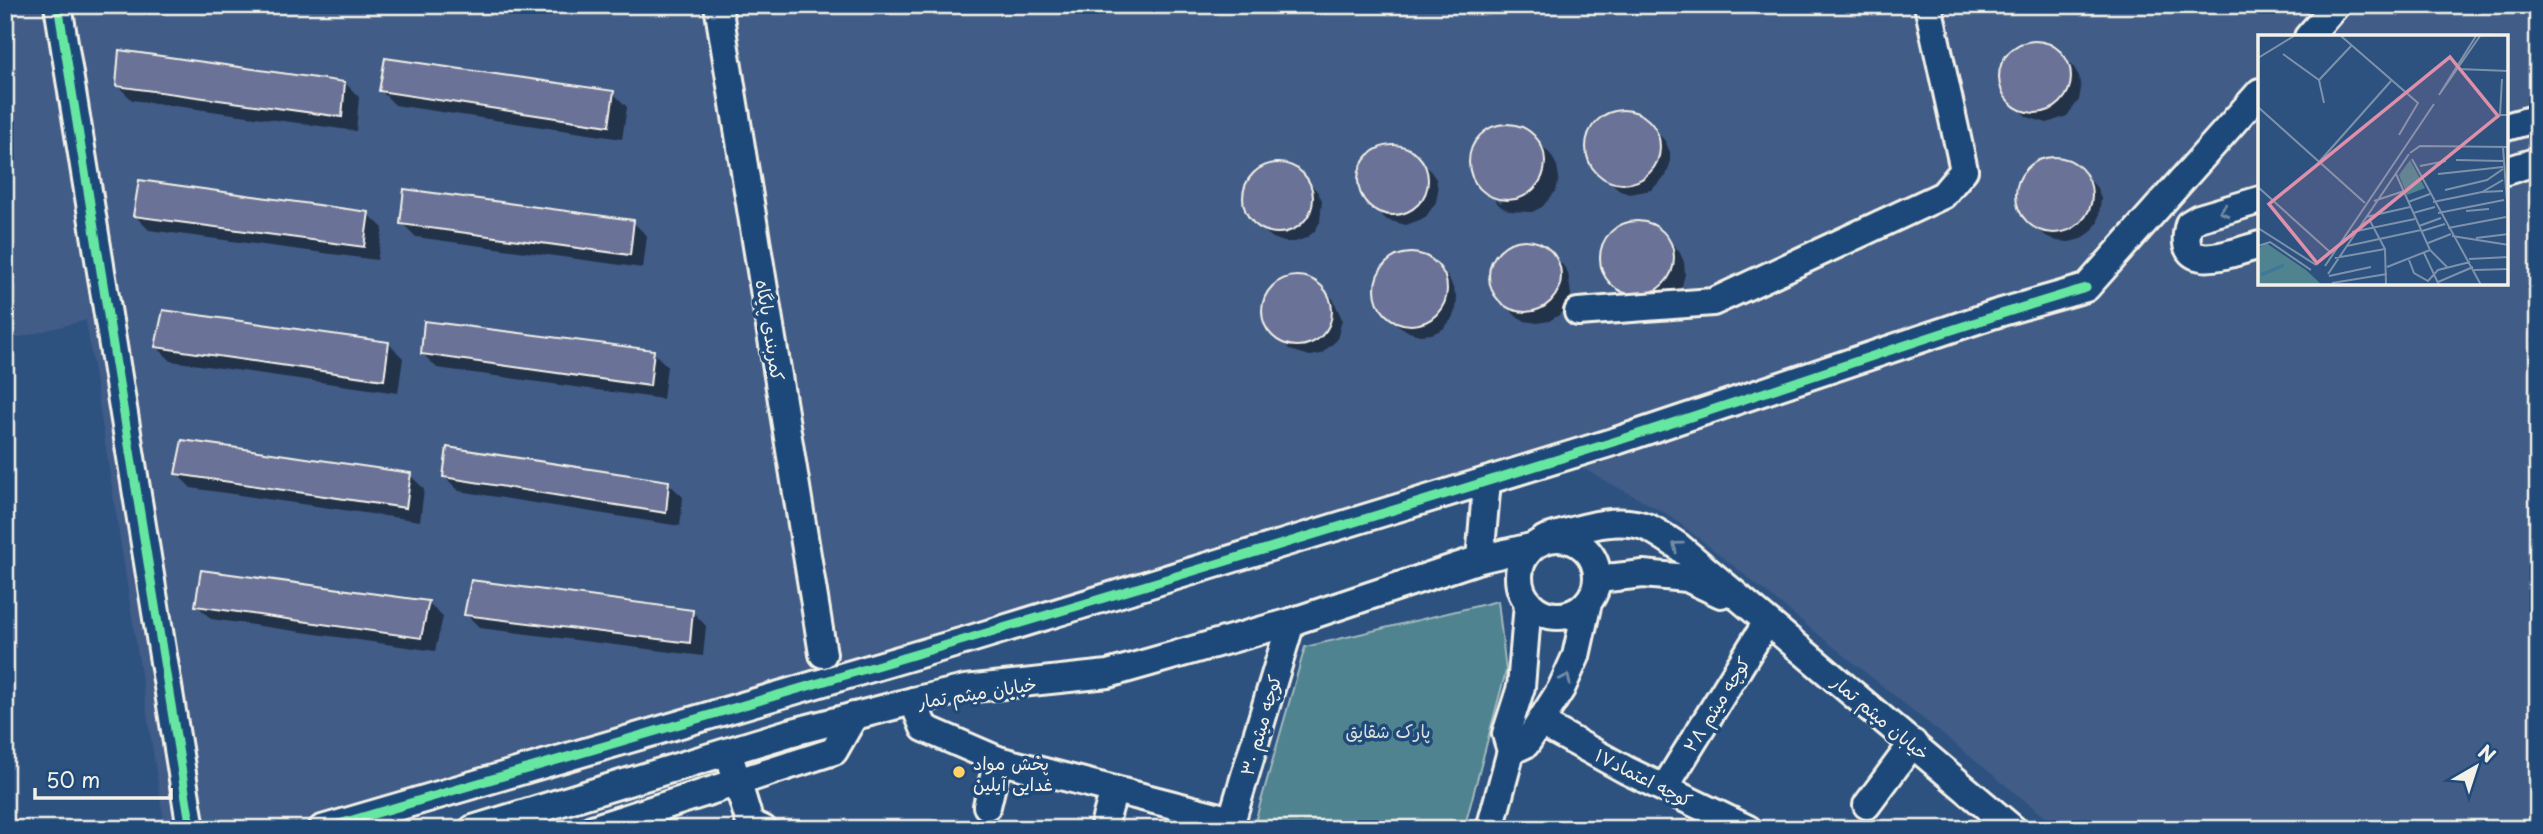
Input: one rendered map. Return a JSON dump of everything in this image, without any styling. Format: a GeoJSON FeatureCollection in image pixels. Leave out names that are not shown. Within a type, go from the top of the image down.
{"type":"FeatureCollection","features":[{"type":"Feature","properties":{"kind":"street"},"geometry":{"type":"LineString","coordinates":[[58,5],[191,829]]}},
{"type":"Feature","properties":{"kind":"street","name":"کمربندی پایگاه"},"geometry":{"type":"LineString","coordinates":[[718,5],[823,654]]}},
{"type":"Feature","properties":{"kind":"street"},"geometry":{"type":"LineString","coordinates":[[1578,312],[1713,302],[1943,195],[1964,170],[1928,5]]}},
{"type":"Feature","properties":{"kind":"street"},"geometry":{"type":"LineString","coordinates":[[2310,35],[2336,5]]}},
{"type":"Feature","properties":{"kind":"street"},"geometry":{"type":"LineString","coordinates":[[322,829],[961,642],[1487,481],[1616,441],[1995,314],[2087,288],[2258,93]]}},
{"type":"Feature","properties":{"kind":"street"},"geometry":{"type":"LineString","coordinates":[[2508,126],[2538,118]]}},
{"type":"Feature","properties":{"kind":"street"},"geometry":{"type":"LineString","coordinates":[[2508,171],[2536,164]]}},
{"type":"Feature","properties":{"kind":"street"},"geometry":{"type":"LineString","coordinates":[[2258,200],[2199,218],[2189,224],[2186,236],[2189,248],[2198,257],[2209,260],[2258,245]]}},
{"type":"Feature","properties":{"kind":"street"},"geometry":{"type":"LineString","coordinates":[[1487,481],[1480,559],[1503,574],[1541,612],[1556,616],[1571,614],[1593,591]]}},
{"type":"Feature","properties":{"kind":"street","name":"خیابان میثم تمار"},"geometry":{"type":"LineString","coordinates":[[473,829],[521,823],[789,733],[913,701],[965,689],[1108,674],[1291,622],[1595,524],[1627,523],[1649,528],[1678,546],[2013,829]]}},
{"type":"Feature","properties":{"kind":"street"},"geometry":{"type":"LineString","coordinates":[[1490,829],[1511,751],[1506,734],[1521,687],[1524,596],[1518,574],[1522,559],[1538,543],[1560,537],[1575,541],[1588,550],[1595,564],[1593,591],[1576,656],[1561,689],[1526,744],[1511,751]]}},
{"type":"Feature","properties":{"kind":"street","name":"خیابان میثم تمار"},"geometry":{"type":"LineString","coordinates":[[1593,591],[1643,574],[1687,578],[1758,614]]}},
{"type":"Feature","properties":{"kind":"street","name":"کوچه میثم ۲۸"},"geometry":{"type":"LineString","coordinates":[[1665,787],[1758,614]]}},
{"type":"Feature","properties":{"kind":"street","name":"کوچه میثم ۳۰"},"geometry":{"type":"LineString","coordinates":[[1231,824],[1291,622]]}},
{"type":"Feature","properties":{"kind":"street"},"geometry":{"type":"LineString","coordinates":[[913,701],[924,728],[998,760],[1231,824]]}},
{"type":"Feature","properties":{"kind":"street"},"geometry":{"type":"LineString","coordinates":[[592,829],[737,780],[834,751],[853,716]]}},
{"type":"Feature","properties":{"kind":"street","name":"کوچه اعتماد۱۷"},"geometry":{"type":"LineString","coordinates":[[1541,723],[1626,769],[1748,829]]}},
{"type":"Feature","properties":{"kind":"street"},"geometry":{"type":"LineString","coordinates":[[1867,804],[1913,743]]}},
{"type":"Feature","properties":{"kind":"street"},"geometry":{"type":"LineString","coordinates":[[729,753],[753,827]]}},
{"type":"Feature","properties":{"kind":"street"},"geometry":{"type":"LineString","coordinates":[[987,806],[998,760]]}},
{"type":"Feature","properties":{"kind":"street"},"geometry":{"type":"LineString","coordinates":[[1103,829],[1114,790]]}},
{"type":"Feature","properties":{"kind":"shaded area"},"geometry":{"type":"Polygon","coordinates":[[[5,5],[2538,5],[2538,829],[2060,829],[1667,514],[1582,468],[774,705],[369,829],[165,829],[86,320],[5,341],[5,5]]]}},
{"type":"Feature","properties":{"kind":"green space","name":"پارک شقایق"},"geometry":{"type":"Polygon","coordinates":[[[1498,601],[1506,671],[1464,829],[1253,829],[1305,647],[1498,601]]]}},
{"type":"Feature","properties":{"kind":"building"},"geometry":{"type":"Polygon","coordinates":[[[2035,41],[2055,47],[2065,57],[2071,77],[2065,97],[2055,107],[2035,113],[2015,107],[2005,97],[1999,77],[2005,57],[2015,47],[2035,41]]]}},
{"type":"Feature","properties":{"kind":"building"},"geometry":{"type":"Polygon","coordinates":[[[119,50],[345,82],[342,117],[116,86],[119,50]]]}},
{"type":"Feature","properties":{"kind":"building"},"geometry":{"type":"Polygon","coordinates":[[[385,58],[614,91],[609,126],[379,91],[385,58]]]}},
{"type":"Feature","properties":{"kind":"building"},"geometry":{"type":"Polygon","coordinates":[[[1623,110],[1637,113],[1649,121],[1657,133],[1660,147],[1657,161],[1649,173],[1637,181],[1623,184],[1609,181],[1597,173],[1589,161],[1586,147],[1589,133],[1597,121],[1609,113],[1623,110]]]}},
{"type":"Feature","properties":{"kind":"building"},"geometry":{"type":"Polygon","coordinates":[[[1507,124],[1521,127],[1534,135],[1542,148],[1545,162],[1542,176],[1534,189],[1521,197],[1507,200],[1493,197],[1480,189],[1472,176],[1469,162],[1472,148],[1480,135],[1493,127],[1507,124]]]}},
{"type":"Feature","properties":{"kind":"building"},"geometry":{"type":"Polygon","coordinates":[[[1393,145],[1418,155],[1428,180],[1418,205],[1393,215],[1368,205],[1358,180],[1368,155],[1393,145]]]}},
{"type":"Feature","properties":{"kind":"building"},"geometry":{"type":"Polygon","coordinates":[[[2054,157],[2068,160],[2081,168],[2089,181],[2092,195],[2089,209],[2081,222],[2068,230],[2054,233],[2040,230],[2027,222],[2019,209],[2016,195],[2019,181],[2027,168],[2040,160],[2054,157]]]}},
{"type":"Feature","properties":{"kind":"building"},"geometry":{"type":"Polygon","coordinates":[[[1278,163],[1303,173],[1313,198],[1303,223],[1278,233],[1253,223],[1243,198],[1253,173],[1278,163]]]}},
{"type":"Feature","properties":{"kind":"building"},"geometry":{"type":"Polygon","coordinates":[[[139,180],[369,212],[364,247],[133,216],[139,180]]]}},
{"type":"Feature","properties":{"kind":"building"},"geometry":{"type":"Polygon","coordinates":[[[404,189],[634,220],[630,255],[400,224],[404,189]]]}},
{"type":"Feature","properties":{"kind":"building"},"geometry":{"type":"Polygon","coordinates":[[[1637,221],[1651,224],[1663,232],[1671,244],[1674,258],[1671,272],[1663,284],[1651,292],[1637,295],[1623,292],[1611,284],[1603,272],[1600,258],[1603,244],[1611,232],[1623,224],[1637,221]]]}},
{"type":"Feature","properties":{"kind":"building"},"geometry":{"type":"Polygon","coordinates":[[[1525,240],[1539,243],[1551,250],[1558,262],[1561,276],[1558,290],[1551,302],[1539,309],[1525,312],[1511,309],[1499,302],[1492,290],[1489,276],[1492,262],[1499,250],[1511,243],[1525,240]]]}},
{"type":"Feature","properties":{"kind":"building"},"geometry":{"type":"Polygon","coordinates":[[[1411,253],[1431,259],[1441,269],[1447,289],[1441,309],[1431,319],[1411,325],[1391,319],[1381,309],[1375,289],[1381,269],[1391,259],[1411,253]]]}},
{"type":"Feature","properties":{"kind":"building"},"geometry":{"type":"Polygon","coordinates":[[[1297,276],[1322,286],[1332,311],[1322,336],[1297,346],[1272,336],[1262,311],[1272,286],[1297,276]]]}},
{"type":"Feature","properties":{"kind":"building"},"geometry":{"type":"Polygon","coordinates":[[[163,310],[389,342],[384,380],[155,347],[163,310]]]}},
{"type":"Feature","properties":{"kind":"building"},"geometry":{"type":"Polygon","coordinates":[[[424,321],[654,350],[650,386],[421,354],[424,321]]]}},
{"type":"Feature","properties":{"kind":"building"},"geometry":{"type":"Polygon","coordinates":[[[182,440],[411,473],[406,508],[175,474],[182,440]]]}},
{"type":"Feature","properties":{"kind":"building"},"geometry":{"type":"Polygon","coordinates":[[[447,447],[669,481],[666,513],[443,477],[447,447]]]}},
{"type":"Feature","properties":{"kind":"building"},"geometry":{"type":"Polygon","coordinates":[[[201,570],[429,601],[421,638],[195,606],[201,570]]]}},
{"type":"Feature","properties":{"kind":"building"},"geometry":{"type":"Polygon","coordinates":[[[471,580],[693,610],[690,643],[464,615],[471,580]]]}},
{"type":"Feature","properties":{"kind":"cycle path"},"geometry":{"type":"LineString","coordinates":[[58,5],[191,829]]}},
{"type":"Feature","properties":{"kind":"cycle path"},"geometry":{"type":"LineString","coordinates":[[322,829],[967,639],[1449,493],[2086,288]]}},
{"type":"Feature","properties":{"kind":"place","name":"پخش مواد غدایی آیلین"},"geometry":{"type":"Point","coordinates":[959,772]}}]}
